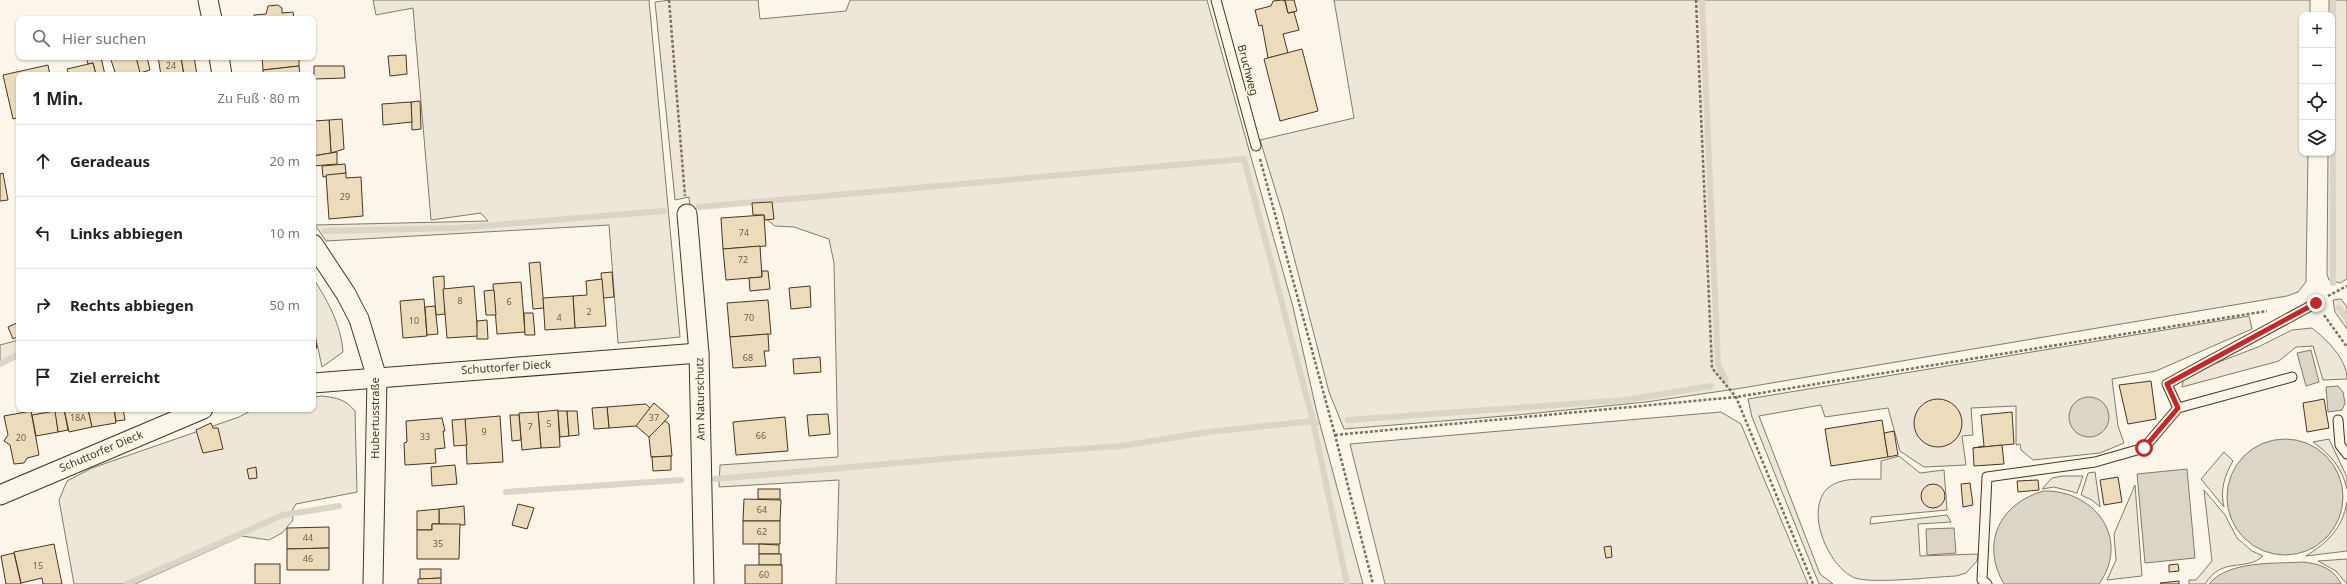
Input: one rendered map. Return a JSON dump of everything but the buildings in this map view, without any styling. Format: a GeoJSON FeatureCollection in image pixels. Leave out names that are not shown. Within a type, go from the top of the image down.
{"type":"FeatureCollection","features":[{"type":"Feature","properties":{"kind":"street"},"geometry":{"type":"LineString","coordinates":[[208,0],[211,16]]}},
{"type":"Feature","properties":{"kind":"street"},"geometry":{"type":"LineString","coordinates":[[220,60],[222,72]]}},
{"type":"Feature","properties":{"kind":"street","name":"Am Naturschutz"},"geometry":{"type":"LineString","coordinates":[[687,214],[699,353],[704,584]]}},
{"type":"Feature","properties":{"kind":"street","name":"Hubertusstraße"},"geometry":{"type":"LineString","coordinates":[[316,249],[346,294],[359,319],[377,378],[373,584]]}},
{"type":"Feature","properties":{"kind":"street","name":"Schuttorfer Dieck"},"geometry":{"type":"LineString","coordinates":[[316,384],[699,353]]}},
{"type":"Feature","properties":{"kind":"street","name":"Schuttorfer Dieck"},"geometry":{"type":"LineString","coordinates":[[0,495],[196,412]]}},
{"type":"Feature","properties":{"kind":"lane","name":"Bruchweg"},"geometry":{"type":"LineString","coordinates":[[1216,0],[1256,146]]}},
{"type":"Feature","properties":{"kind":"lane"},"geometry":{"type":"LineString","coordinates":[[2178,408],[2167,384],[2316,303]]}},
{"type":"Feature","properties":{"kind":"lane"},"geometry":{"type":"LineString","coordinates":[[1987,584],[1982,580],[1987,477],[2095,462],[2144,448],[2178,408],[2292,377]]}},
{"type":"Feature","properties":{"kind":"lane"},"geometry":{"type":"LineString","coordinates":[[2338,420],[2340,445],[2347,454]]}},
{"type":"Feature","properties":{"kind":"path"},"geometry":{"type":"LineString","coordinates":[[669,0],[687,214]]}},
{"type":"Feature","properties":{"kind":"path"},"geometry":{"type":"LineString","coordinates":[[1696,0],[1712,368],[1736,397],[1813,584]]}},
{"type":"Feature","properties":{"kind":"path"},"geometry":{"type":"LineString","coordinates":[[1256,146],[1335,435],[1372,584]]}},
{"type":"Feature","properties":{"kind":"path"},"geometry":{"type":"LineString","coordinates":[[2347,286],[2316,303],[2347,347]]}},
{"type":"Feature","properties":{"kind":"path"},"geometry":{"type":"LineString","coordinates":[[1335,435],[1736,397],[2269,310]]}},
{"type":"Feature","properties":{"kind":"shaded area"},"geometry":{"type":"Polygon","coordinates":[[[373,0],[649,0],[680,337],[618,343],[609,225],[326,241],[316,225],[488,221],[481,213],[431,220],[413,8],[376,15],[373,0]]]}},
{"type":"Feature","properties":{"kind":"shaded area"},"geometry":{"type":"Polygon","coordinates":[[[670,0],[758,0],[760,19],[846,11],[850,0],[1207,0],[1293,307],[1317,413],[1363,584],[836,584],[839,480],[719,487],[720,465],[838,457],[834,263],[829,239],[794,227],[775,226],[766,219],[760,201],[690,209],[689,197],[675,200],[655,2],[670,0]]]}},
{"type":"Feature","properties":{"kind":"shaded area"},"geometry":{"type":"Polygon","coordinates":[[[1334,0],[2310,0],[2310,12],[2299,12],[2299,156],[2308,156],[2306,282],[2298,292],[2287,296],[1736,389],[1646,402],[1517,415],[1344,429],[1329,392],[1283,215],[1260,140],[1354,118],[1334,0]]]}},
{"type":"Feature","properties":{"kind":"shaded area"},"geometry":{"type":"Polygon","coordinates":[[[2329,0],[2347,0],[2347,279],[2340,283],[2329,280],[2327,274],[2328,156],[2335,156],[2335,12],[2329,12],[2329,0]]]}},
{"type":"Feature","properties":{"kind":"shaded area"},"geometry":{"type":"Polygon","coordinates":[[[316,283],[324,295],[337,323],[343,352],[322,367],[316,339],[316,283]]]}},
{"type":"Feature","properties":{"kind":"shaded area"},"geometry":{"type":"Polygon","coordinates":[[[2341,299],[2347,307],[2347,329],[2335,312],[2333,300],[2341,299]]]}},
{"type":"Feature","properties":{"kind":"shaded area"},"geometry":{"type":"Polygon","coordinates":[[[2249,316],[2252,329],[2156,371],[2112,379],[2118,426],[2124,443],[2100,453],[2033,460],[2021,450],[2020,444],[2016,445],[2016,406],[1971,408],[1973,435],[1962,436],[1966,465],[1924,467],[1900,451],[1888,408],[1825,417],[1821,405],[1759,416],[1820,574],[1833,584],[1819,584],[1752,417],[1748,399],[2249,316]]]}},
{"type":"Feature","properties":{"kind":"shaded area"},"geometry":{"type":"Polygon","coordinates":[[[2312,328],[2330,344],[2340,357],[2344,364],[2347,379],[2323,380],[2313,346],[2296,347],[2279,361],[2182,387],[2183,381],[2190,373],[2258,347],[2292,330],[2312,328]]]}},
{"type":"Feature","properties":{"kind":"shaded area"},"geometry":{"type":"Polygon","coordinates":[[[16,341],[16,358],[0,366],[0,345],[16,341]]]}},
{"type":"Feature","properties":{"kind":"shaded area"},"geometry":{"type":"Polygon","coordinates":[[[2311,350],[2319,382],[2306,386],[2297,353],[2311,350]]]}},
{"type":"Feature","properties":{"kind":"shaded area"},"geometry":{"type":"Polygon","coordinates":[[[2338,386],[2343,392],[2345,403],[2342,410],[2328,412],[2326,387],[2338,386]]]}},
{"type":"Feature","properties":{"kind":"shaded area"},"geometry":{"type":"Polygon","coordinates":[[[322,396],[340,400],[348,404],[355,411],[357,492],[296,504],[292,511],[293,520],[282,533],[269,540],[242,536],[135,584],[74,584],[59,500],[67,481],[92,468],[239,417],[248,412],[316,412],[316,397],[322,396]]]}},
{"type":"Feature","properties":{"kind":"shaded area"},"geometry":{"type":"Polygon","coordinates":[[[2085,397],[2093,397],[2100,400],[2106,406],[2109,417],[2106,428],[2100,434],[2093,437],[2085,437],[2078,434],[2072,428],[2069,421],[2069,413],[2072,406],[2078,400],[2085,397]]]}},
{"type":"Feature","properties":{"kind":"shaded area"},"geometry":{"type":"Polygon","coordinates":[[[1721,412],[1741,424],[1808,584],[1385,584],[1350,444],[1721,412]]]}},
{"type":"Feature","properties":{"kind":"shaded area"},"geometry":{"type":"Polygon","coordinates":[[[2285,439],[2307,443],[2326,456],[2339,475],[2343,497],[2339,519],[2326,538],[2307,551],[2285,555],[2263,551],[2244,538],[2231,519],[2227,497],[2231,475],[2244,456],[2263,443],[2285,439]]]}},
{"type":"Feature","properties":{"kind":"shaded area"},"geometry":{"type":"Polygon","coordinates":[[[2329,439],[2347,477],[2347,489],[2339,468],[2325,451],[2313,442],[2329,439]]]}},
{"type":"Feature","properties":{"kind":"shaded area"},"geometry":{"type":"Polygon","coordinates":[[[2224,452],[2233,461],[2227,472],[2223,489],[2222,495],[2224,507],[2201,479],[2224,452]]]}},
{"type":"Feature","properties":{"kind":"shaded area"},"geometry":{"type":"Polygon","coordinates":[[[1899,456],[1920,473],[1944,470],[1947,510],[1871,517],[1870,524],[1947,515],[1951,522],[1918,524],[1920,556],[1978,554],[1977,561],[1966,573],[1956,576],[1904,580],[1864,580],[1855,578],[1845,572],[1828,550],[1822,537],[1818,510],[1821,498],[1828,488],[1834,484],[1847,480],[1881,479],[1881,461],[1899,456]]]}},
{"type":"Feature","properties":{"kind":"shaded area"},"geometry":{"type":"Polygon","coordinates":[[[2187,469],[2195,558],[2145,563],[2137,474],[2187,469]]]}},
{"type":"Feature","properties":{"kind":"shaded area"},"geometry":{"type":"Polygon","coordinates":[[[2095,472],[2100,507],[2092,500],[2081,495],[2088,473],[2095,472]]]}},
{"type":"Feature","properties":{"kind":"shaded area"},"geometry":{"type":"Polygon","coordinates":[[[2063,476],[2083,476],[2077,493],[2054,487],[2042,489],[2052,478],[2063,476]]]}},
{"type":"Feature","properties":{"kind":"shaded area"},"geometry":{"type":"Polygon","coordinates":[[[2135,485],[2142,576],[2107,580],[2116,560],[2114,534],[2135,485]]]}},
{"type":"Feature","properties":{"kind":"shaded area"},"geometry":{"type":"Polygon","coordinates":[[[2204,490],[2225,515],[2237,538],[2252,551],[2263,556],[2256,561],[2226,567],[2219,570],[2212,575],[2205,584],[2189,584],[2189,580],[2196,580],[2212,561],[2204,490]]]}},
{"type":"Feature","properties":{"kind":"shaded area"},"geometry":{"type":"Polygon","coordinates":[[[2044,491],[2062,493],[2079,499],[2092,508],[2103,520],[2109,535],[2111,550],[2108,567],[2099,584],[2004,584],[1997,569],[1994,554],[1998,527],[2006,515],[2016,505],[2029,497],[2044,491]]]}},
{"type":"Feature","properties":{"kind":"shaded area"},"geometry":{"type":"Polygon","coordinates":[[[2347,502],[2347,551],[2306,556],[2333,534],[2342,520],[2347,502]]]}},
{"type":"Feature","properties":{"kind":"shaded area"},"geometry":{"type":"Polygon","coordinates":[[[1954,528],[1956,553],[1927,555],[1926,529],[1954,528]]]}},
{"type":"Feature","properties":{"kind":"shaded area"},"geometry":{"type":"Polygon","coordinates":[[[2347,559],[2347,584],[2336,571],[2318,561],[2347,559]]]}},
{"type":"Feature","properties":{"kind":"shaded area"},"geometry":{"type":"Polygon","coordinates":[[[2303,562],[2315,564],[2325,568],[2334,574],[2341,584],[2209,584],[2218,576],[2240,567],[2303,562]]]}},
{"type":"Feature","properties":{"kind":"waterway"},"geometry":{"type":"LineString","coordinates":[[1702,0],[1718,364],[1726,381]]}},
{"type":"Feature","properties":{"kind":"waterway"},"geometry":{"type":"LineString","coordinates":[[2333,0],[2333,283]]}},
{"type":"Feature","properties":{"kind":"waterway"},"geometry":{"type":"LineString","coordinates":[[699,207],[1244,159],[1313,421],[1347,584]]}},
{"type":"Feature","properties":{"kind":"waterway"},"geometry":{"type":"LineString","coordinates":[[324,231],[457,228],[664,211]]}},
{"type":"Feature","properties":{"kind":"waterway"},"geometry":{"type":"LineString","coordinates":[[2339,308],[2347,319]]}},
{"type":"Feature","properties":{"kind":"waterway"},"geometry":{"type":"LineString","coordinates":[[0,364],[16,356]]}},
{"type":"Feature","properties":{"kind":"waterway"},"geometry":{"type":"LineString","coordinates":[[1348,420],[1626,400],[1711,386]]}},
{"type":"Feature","properties":{"kind":"waterway"},"geometry":{"type":"LineString","coordinates":[[715,479],[977,456],[1121,446],[1208,432],[1313,421],[1316,423]]}},
{"type":"Feature","properties":{"kind":"waterway"},"geometry":{"type":"LineString","coordinates":[[506,492],[681,480]]}},
{"type":"Feature","properties":{"kind":"waterway"},"geometry":{"type":"LineString","coordinates":[[127,584],[283,515],[339,506]]}},
{"type":"Feature","properties":{"kind":"route"},"geometry":{"type":"LineString","coordinates":[[2144,448],[2178,408],[2167,384],[2316,303]]}}]}
